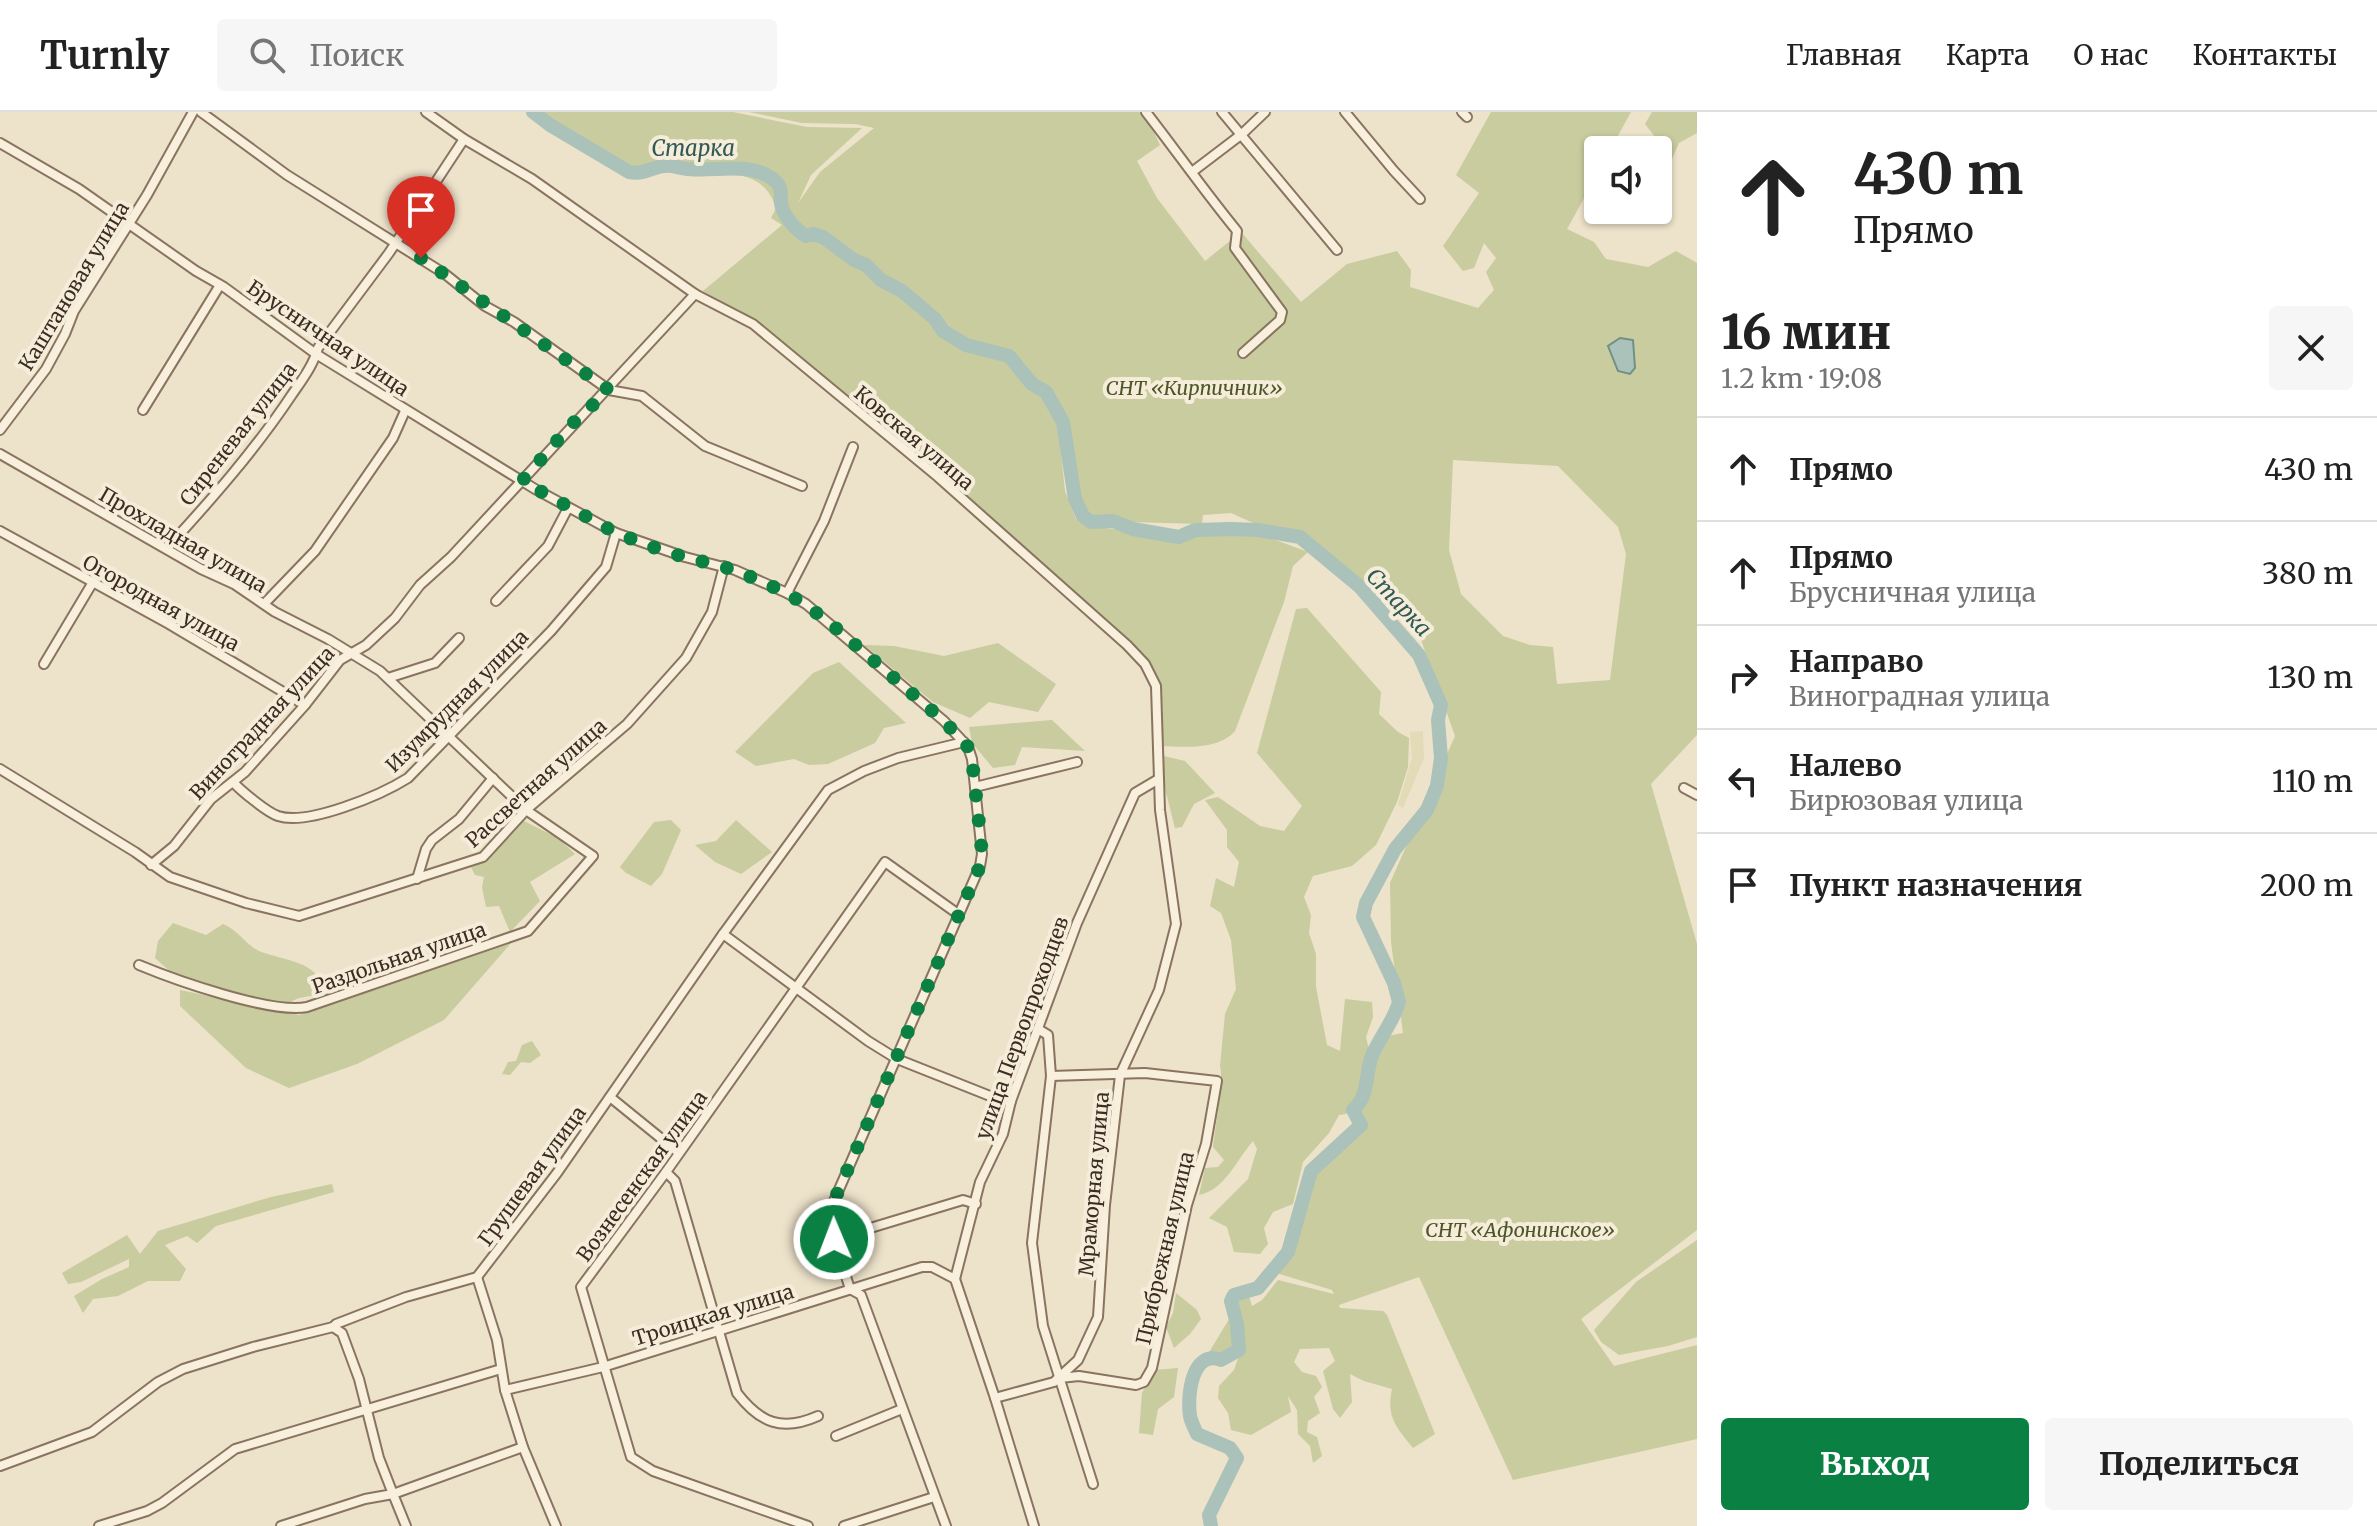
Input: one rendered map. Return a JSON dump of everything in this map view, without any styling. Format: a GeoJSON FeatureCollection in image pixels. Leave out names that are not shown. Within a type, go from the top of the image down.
{"type":"FeatureCollection","features":[{"type":"Feature","properties":{"kind":"street","name":"Каштановая улица"},"geometry":{"type":"LineString","coordinates":[[0,430],[46,369],[74,311],[193,112]]}},
{"type":"Feature","properties":{"kind":"street"},"geometry":{"type":"LineString","coordinates":[[201,112],[287,175],[445,274],[485,306],[514,322],[609,390],[642,396],[705,446],[802,486]]}},
{"type":"Feature","properties":{"kind":"street","name":"Ковская улица"},"geometry":{"type":"LineString","coordinates":[[426,112],[464,139],[532,179],[695,294],[753,324],[938,477],[1145,664],[1156,686],[1157,780],[1176,924]]}},
{"type":"Feature","properties":{"kind":"street"},"geometry":{"type":"LineString","coordinates":[[1146,112],[1198,184],[1237,231],[1235,248],[1283,315],[1243,353]]}},
{"type":"Feature","properties":{"kind":"street"},"geometry":{"type":"LineString","coordinates":[[1222,112],[1337,250]]}},
{"type":"Feature","properties":{"kind":"street"},"geometry":{"type":"LineString","coordinates":[[1192,172],[1265,112]]}},
{"type":"Feature","properties":{"kind":"street"},"geometry":{"type":"LineString","coordinates":[[1345,112],[1420,199]]}},
{"type":"Feature","properties":{"kind":"street","name":"Сиреневая улица"},"geometry":{"type":"LineString","coordinates":[[167,548],[211,500],[282,410],[313,362],[318,348],[396,242],[464,139]]}},
{"type":"Feature","properties":{"kind":"street","name":"Брусничная улица"},"geometry":{"type":"LineString","coordinates":[[0,143],[79,189],[316,354],[568,508],[647,546],[724,566],[787,593],[824,618],[944,721],[964,742]]}},
{"type":"Feature","properties":{"kind":"street"},"geometry":{"type":"LineString","coordinates":[[143,410],[220,285]]}},
{"type":"Feature","properties":{"kind":"street","name":"Виноградная улица"},"geometry":{"type":"LineString","coordinates":[[151,865],[174,846],[211,799],[233,782],[305,705],[340,660],[366,645],[395,618],[420,585],[522,481],[571,425],[609,390],[695,294]]}},
{"type":"Feature","properties":{"kind":"street"},"geometry":{"type":"LineString","coordinates":[[264,604],[315,551],[393,438],[405,411]]}},
{"type":"Feature","properties":{"kind":"street"},"geometry":{"type":"LineString","coordinates":[[787,593],[824,521],[853,447]]}},
{"type":"Feature","properties":{"kind":"street","name":"Прохладная улица"},"geometry":{"type":"LineString","coordinates":[[0,454],[201,569],[234,584],[388,678],[526,810],[593,856]]}},
{"type":"Feature","properties":{"kind":"street"},"geometry":{"type":"LineString","coordinates":[[496,601],[548,546],[568,508]]}},
{"type":"Feature","properties":{"kind":"street","name":"Огородная улица"},"geometry":{"type":"LineString","coordinates":[[0,531],[169,624],[305,705]]}},
{"type":"Feature","properties":{"kind":"street","name":"Изумрудная улица"},"geometry":{"type":"LineString","coordinates":[[233,782],[275,815],[292,819],[311,817],[385,792],[408,778],[551,631],[606,567],[616,533]]}},
{"type":"Feature","properties":{"kind":"street","name":"Рассветная улица"},"geometry":{"type":"LineString","coordinates":[[0,769],[181,882],[299,916],[483,857],[526,810],[627,724],[686,658],[712,612],[724,566]]}},
{"type":"Feature","properties":{"kind":"street"},"geometry":{"type":"LineString","coordinates":[[44,664],[93,582]]}},
{"type":"Feature","properties":{"kind":"street"},"geometry":{"type":"LineString","coordinates":[[388,678],[435,663],[459,638]]}},
{"type":"Feature","properties":{"kind":"street"},"geometry":{"type":"LineString","coordinates":[[946,1526],[861,1295],[850,1289],[827,1217],[980,866],[982,854],[972,759],[964,742]]}},
{"type":"Feature","properties":{"kind":"street","name":"Грушевая улица"},"geometry":{"type":"LineString","coordinates":[[477,1277],[557,1173],[723,934],[828,790],[887,762],[964,742]]}},
{"type":"Feature","properties":{"kind":"street"},"geometry":{"type":"LineString","coordinates":[[975,787],[1077,762]]}},
{"type":"Feature","properties":{"kind":"street"},"geometry":{"type":"LineString","coordinates":[[417,879],[432,840],[459,819],[493,778]]}},
{"type":"Feature","properties":{"kind":"street","name":"улица Первопроходцев"},"geometry":{"type":"LineString","coordinates":[[955,1279],[980,1182],[1003,1134],[1011,1101],[1077,923],[1135,793],[1157,780]]}},
{"type":"Feature","properties":{"kind":"street"},"geometry":{"type":"LineString","coordinates":[[1684,788],[1697,795]]}},
{"type":"Feature","properties":{"kind":"street","name":"Раздольная улица"},"geometry":{"type":"LineString","coordinates":[[139,965],[273,1007],[307,1007],[528,931],[593,856]]}},
{"type":"Feature","properties":{"kind":"street","name":"Вознесенская улица"},"geometry":{"type":"LineString","coordinates":[[808,1526],[653,1471],[631,1457],[581,1287],[885,862],[958,914]]}},
{"type":"Feature","properties":{"kind":"street","name":"Мраморная улица"},"geometry":{"type":"LineString","coordinates":[[1059,1378],[1078,1360],[1098,1317],[1105,1205],[1120,1075],[1159,990],[1176,924]]}},
{"type":"Feature","properties":{"kind":"street"},"geometry":{"type":"LineString","coordinates":[[723,934],[897,1059],[990,1096],[1011,1101]]}},
{"type":"Feature","properties":{"kind":"street"},"geometry":{"type":"LineString","coordinates":[[1038,1029],[1048,1035],[1051,1076],[1032,1243],[1043,1326],[1093,1484]]}},
{"type":"Feature","properties":{"kind":"street","name":"Прибрежная улица"},"geometry":{"type":"LineString","coordinates":[[1059,1378],[1079,1376],[1136,1385],[1144,1382],[1152,1368],[1187,1205],[1206,1144],[1217,1081],[1145,1073],[1120,1075]]}},
{"type":"Feature","properties":{"kind":"street"},"geometry":{"type":"LineString","coordinates":[[1051,1076],[1120,1075]]}},
{"type":"Feature","properties":{"kind":"street"},"geometry":{"type":"LineString","coordinates":[[610,1097],[679,1153]]}},
{"type":"Feature","properties":{"kind":"street"},"geometry":{"type":"LineString","coordinates":[[666,1172],[675,1181],[737,1393],[748,1409],[770,1422],[799,1424],[818,1416]]}},
{"type":"Feature","properties":{"kind":"street"},"geometry":{"type":"LineString","coordinates":[[834,1239],[963,1200],[976,1204]]}},
{"type":"Feature","properties":{"kind":"street","name":"Троицкая улица"},"geometry":{"type":"LineString","coordinates":[[505,1390],[603,1367],[922,1267],[932,1267],[955,1279]]}},
{"type":"Feature","properties":{"kind":"street"},"geometry":{"type":"LineString","coordinates":[[0,1466],[92,1432],[158,1382],[183,1369],[333,1327],[406,1297],[477,1277],[497,1340],[505,1390],[523,1447],[556,1526]]}},
{"type":"Feature","properties":{"kind":"street"},"geometry":{"type":"LineString","coordinates":[[955,1279],[1034,1526]]}},
{"type":"Feature","properties":{"kind":"street"},"geometry":{"type":"LineString","coordinates":[[333,1327],[342,1333],[359,1379],[366,1410],[406,1526]]}},
{"type":"Feature","properties":{"kind":"street"},"geometry":{"type":"LineString","coordinates":[[99,1526],[162,1503],[235,1449],[501,1369]]}},
{"type":"Feature","properties":{"kind":"street"},"geometry":{"type":"LineString","coordinates":[[995,1398],[1059,1378]]}},
{"type":"Feature","properties":{"kind":"street"},"geometry":{"type":"LineString","coordinates":[[836,1436],[902,1409]]}},
{"type":"Feature","properties":{"kind":"street"},"geometry":{"type":"LineString","coordinates":[[281,1526],[365,1499],[393,1494],[523,1447]]}},
{"type":"Feature","properties":{"kind":"street"},"geometry":{"type":"LineString","coordinates":[[844,1526],[934,1497]]}},
{"type":"Feature","properties":{"kind":"shaded area"},"geometry":{"type":"Polygon","coordinates":[[[1423,731],[1424,758],[1403,808],[1398,805],[1412,758],[1410,732],[1423,731]]]}},
{"type":"Feature","properties":{"kind":"green space"},"geometry":{"type":"Polygon","coordinates":[[[537,112],[733,112],[807,127],[862,128],[811,175],[798,203],[820,172],[874,128],[855,124],[802,123],[749,112],[1139,112],[1150,124],[1160,145],[1137,161],[1157,198],[1205,261],[1241,232],[1301,302],[1347,264],[1397,251],[1411,270],[1410,287],[1478,308],[1494,290],[1486,272],[1496,258],[1484,243],[1474,268],[1463,271],[1443,246],[1479,193],[1456,175],[1491,112],[1631,112],[1618,136],[1584,136],[1584,198],[1567,229],[1594,242],[1606,259],[1648,267],[1676,251],[1697,263],[1697,735],[1651,784],[1697,944],[1697,1230],[1581,1319],[1614,1366],[1697,1345],[1697,1439],[1513,1480],[1419,1277],[1339,1305],[1340,1308],[1383,1311],[1387,1315],[1435,1434],[1413,1448],[1394,1421],[1390,1407],[1392,1389],[1350,1374],[1352,1402],[1340,1418],[1333,1409],[1323,1371],[1335,1361],[1329,1348],[1300,1349],[1294,1362],[1302,1372],[1316,1376],[1322,1387],[1314,1397],[1320,1413],[1308,1421],[1307,1432],[1317,1437],[1322,1456],[1313,1463],[1310,1446],[1298,1434],[1297,1410],[1288,1396],[1291,1412],[1251,1435],[1231,1430],[1228,1413],[1218,1398],[1219,1386],[1234,1370],[1241,1350],[1239,1320],[1232,1302],[1235,1296],[1248,1292],[1252,1306],[1262,1300],[1278,1280],[1334,1294],[1332,1290],[1273,1272],[1290,1255],[1311,1171],[1361,1126],[1353,1110],[1365,1091],[1373,1053],[1382,1037],[1403,1033],[1391,942],[1390,883],[1455,736],[1412,614],[1368,596],[1315,551],[1231,513],[1203,515],[1202,524],[1131,522],[1133,529],[1113,521],[1091,522],[1083,516],[1075,499],[1063,422],[1055,405],[1047,394],[1031,384],[1009,359],[1030,385],[1045,393],[1052,403],[1057,417],[1065,491],[1076,519],[1098,527],[1178,541],[1196,534],[1262,535],[1308,552],[1293,566],[1284,602],[1235,731],[1220,742],[1211,744],[1161,746],[1159,687],[1147,661],[757,322],[703,291],[782,225],[771,218],[776,208],[762,185],[740,175],[686,174],[682,167],[630,170],[537,112]],[[1453,460],[1449,550],[1461,594],[1503,636],[1530,645],[1553,647],[1557,684],[1610,680],[1626,554],[1618,527],[1558,466],[1453,460]]]}},
{"type":"Feature","properties":{"kind":"green space"},"geometry":{"type":"Polygon","coordinates":[[[1652,112],[1697,112],[1697,133],[1679,143],[1672,159],[1672,136],[1654,136],[1645,124],[1652,112]]]}},
{"type":"Feature","properties":{"kind":"green space"},"geometry":{"type":"Polygon","coordinates":[[[1307,608],[1381,692],[1379,714],[1409,738],[1408,767],[1397,802],[1376,845],[1352,866],[1313,876],[1304,897],[1311,915],[1309,933],[1316,954],[1316,987],[1327,1045],[1340,1051],[1345,999],[1372,1002],[1373,1017],[1366,1037],[1369,1050],[1361,1080],[1364,1086],[1346,1114],[1339,1115],[1329,1133],[1303,1162],[1293,1204],[1273,1212],[1264,1228],[1268,1244],[1260,1254],[1234,1252],[1227,1227],[1209,1218],[1248,1179],[1257,1149],[1253,1141],[1216,1187],[1199,1195],[1205,1168],[1218,1167],[1224,1160],[1213,1147],[1225,1014],[1236,989],[1231,940],[1221,913],[1210,906],[1216,878],[1234,887],[1239,862],[1227,847],[1227,830],[1205,800],[1218,797],[1260,826],[1284,831],[1302,806],[1257,753],[1296,609],[1307,608]]]}},
{"type":"Feature","properties":{"kind":"green space"},"geometry":{"type":"Polygon","coordinates":[[[998,643],[1056,684],[1038,712],[989,702],[970,718],[933,702],[864,645],[894,646],[944,656],[998,643]]]}},
{"type":"Feature","properties":{"kind":"green space"},"geometry":{"type":"Polygon","coordinates":[[[839,662],[906,723],[884,728],[875,743],[828,764],[809,765],[794,759],[756,766],[735,752],[813,673],[839,662]]]}},
{"type":"Feature","properties":{"kind":"green space"},"geometry":{"type":"Polygon","coordinates":[[[1052,720],[1085,751],[1022,747],[1015,765],[993,768],[972,743],[969,727],[1052,720]]]}},
{"type":"Feature","properties":{"kind":"green space"},"geometry":{"type":"Polygon","coordinates":[[[1164,756],[1185,761],[1215,793],[1194,804],[1182,827],[1175,828],[1162,777],[1164,756]]]}},
{"type":"Feature","properties":{"kind":"green space"},"geometry":{"type":"Polygon","coordinates":[[[671,820],[681,830],[662,874],[651,886],[626,873],[620,867],[654,822],[671,820]]]}},
{"type":"Feature","properties":{"kind":"green space"},"geometry":{"type":"Polygon","coordinates":[[[736,820],[772,852],[741,874],[715,862],[695,845],[716,841],[736,820]]]}},
{"type":"Feature","properties":{"kind":"green space"},"geometry":{"type":"Polygon","coordinates":[[[524,821],[558,838],[575,854],[530,882],[540,901],[510,932],[499,906],[486,907],[482,887],[484,877],[475,875],[471,867],[487,861],[524,821]]]}},
{"type":"Feature","properties":{"kind":"green space"},"geometry":{"type":"Polygon","coordinates":[[[173,923],[206,935],[223,924],[259,951],[308,968],[322,982],[326,993],[299,998],[283,1005],[173,974],[155,958],[158,941],[173,923]]]}},
{"type":"Feature","properties":{"kind":"green space"},"geometry":{"type":"Polygon","coordinates":[[[511,943],[444,1020],[357,1064],[289,1088],[246,1068],[180,1006],[180,990],[299,1015],[511,943]]]}},
{"type":"Feature","properties":{"kind":"green space"},"geometry":{"type":"Polygon","coordinates":[[[532,1041],[541,1055],[530,1063],[521,1062],[510,1075],[502,1074],[508,1062],[516,1061],[522,1045],[532,1041]]]}},
{"type":"Feature","properties":{"kind":"green space"},"geometry":{"type":"Polygon","coordinates":[[[332,1184],[334,1192],[216,1226],[197,1243],[187,1236],[165,1245],[186,1269],[180,1281],[148,1281],[118,1296],[93,1299],[83,1313],[74,1296],[129,1267],[129,1259],[81,1282],[68,1284],[62,1273],[127,1235],[140,1254],[158,1231],[271,1197],[332,1184]]]}},
{"type":"Feature","properties":{"kind":"green space"},"geometry":{"type":"Polygon","coordinates":[[[1697,1240],[1697,1337],[1619,1355],[1601,1342],[1594,1330],[1636,1282],[1697,1240]]]}},
{"type":"Feature","properties":{"kind":"green space"},"geometry":{"type":"Polygon","coordinates":[[[1176,1293],[1197,1310],[1201,1319],[1174,1348],[1166,1327],[1173,1313],[1176,1293]]]}},
{"type":"Feature","properties":{"kind":"green space"},"geometry":{"type":"Polygon","coordinates":[[[1231,1316],[1236,1325],[1238,1349],[1220,1359],[1208,1354],[1231,1316]]]}},
{"type":"Feature","properties":{"kind":"green space"},"geometry":{"type":"Polygon","coordinates":[[[1178,1368],[1174,1397],[1158,1409],[1153,1435],[1139,1433],[1142,1393],[1154,1370],[1178,1368]]]}},
{"type":"Feature","properties":{"kind":"water"},"geometry":{"type":"Polygon","coordinates":[[[1620,338],[1633,340],[1635,368],[1630,374],[1618,371],[1608,346],[1620,338]]]}},
{"type":"Feature","properties":{"kind":"waterway","name":"Старка"},"geometry":{"type":"LineString","coordinates":[[533,112],[629,172],[668,166],[699,170],[733,168],[765,174],[779,185],[784,212],[802,233],[823,237],[866,265],[881,280],[902,291],[935,319],[943,331],[966,345],[1009,356],[1032,384],[1046,392],[1063,422],[1075,499],[1083,516],[1091,522],[1113,521],[1133,529],[1179,537],[1195,530],[1231,529],[1300,537],[1359,586],[1419,655],[1441,705],[1438,720],[1441,758],[1437,786],[1427,810],[1395,849],[1366,903],[1363,917],[1394,983],[1399,1002],[1373,1053],[1365,1090],[1353,1110],[1361,1125],[1311,1171],[1288,1252],[1258,1288],[1234,1295],[1231,1301],[1239,1350],[1221,1360],[1211,1358],[1204,1361],[1194,1376],[1189,1407],[1197,1434],[1230,1448],[1237,1458],[1209,1515],[1211,1526]]}},
{"type":"Feature","properties":{"kind":"route"},"geometry":{"type":"LineString","coordinates":[[421,258],[485,306],[514,322],[609,390],[571,425],[522,481],[616,533],[647,546],[735,570],[806,604],[944,721],[968,747],[980,832],[980,866],[827,1217],[834,1239]]}},
{"type":"Feature","properties":{"kind":"park label","name":"СНТ «Кирпичник»"},"geometry":{"type":"Point","coordinates":[1194,388]}},
{"type":"Feature","properties":{"kind":"park label","name":"СНТ «Афонинское»"},"geometry":{"type":"Point","coordinates":[1520,1230]}}]}
